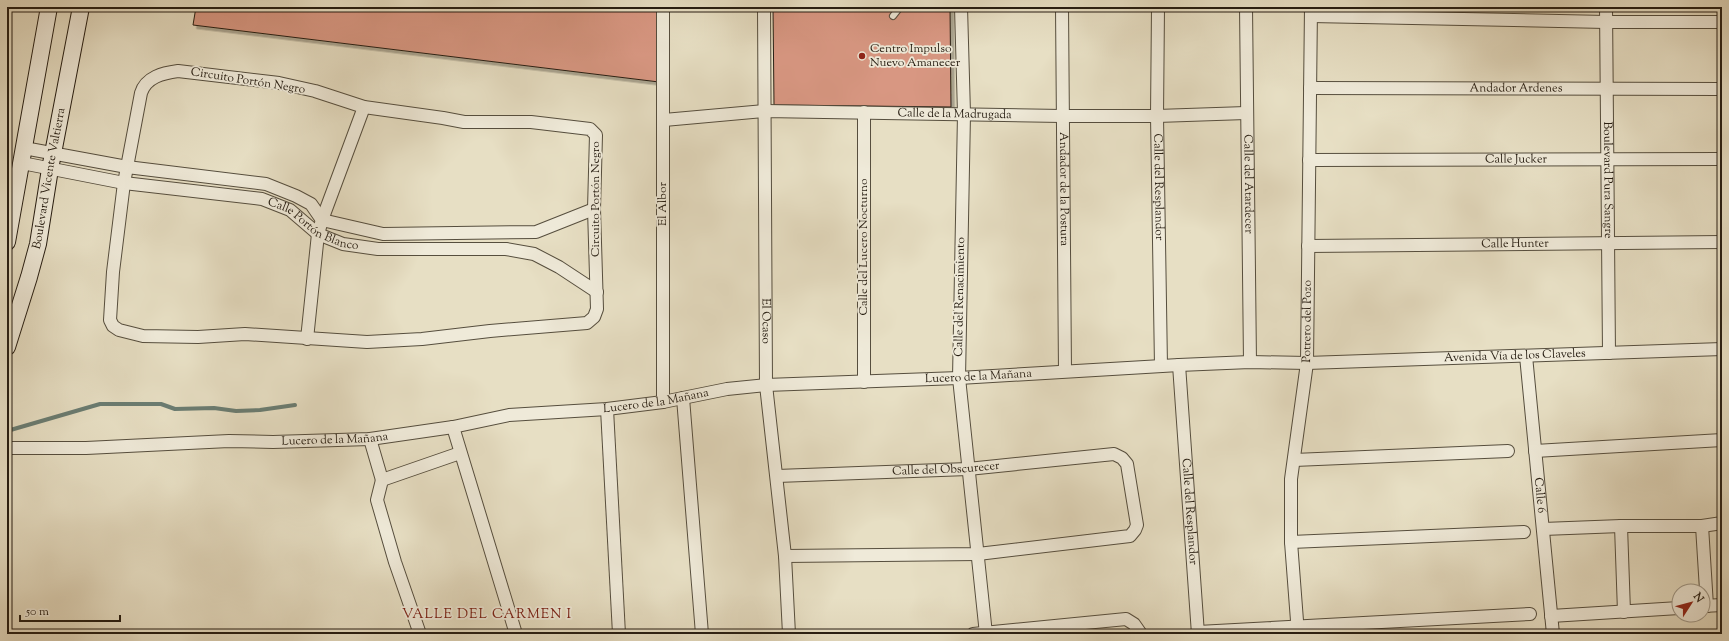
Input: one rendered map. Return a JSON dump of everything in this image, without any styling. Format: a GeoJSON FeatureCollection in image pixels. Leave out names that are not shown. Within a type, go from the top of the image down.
{"type":"FeatureCollection","features":[{"type":"Feature","properties":{"kind":"main road"},"geometry":{"type":"LineString","coordinates":[[7,242],[49,7]]}},
{"type":"Feature","properties":{"kind":"main road","name":"Boulevard Vicente Valtierra"},"geometry":{"type":"LineString","coordinates":[[7,347],[38,244],[81,7]]}},
{"type":"Feature","properties":{"kind":"street","name":"El Albor"},"geometry":{"type":"LineString","coordinates":[[663,7],[663,402]]}},
{"type":"Feature","properties":{"kind":"street","name":"El Ocaso"},"geometry":{"type":"LineString","coordinates":[[764,7],[766,385],[785,556],[789,634]]}},
{"type":"Feature","properties":{"kind":"street","name":"Calle del Renacimiento"},"geometry":{"type":"LineString","coordinates":[[962,7],[964,114],[959,378],[986,634]]}},
{"type":"Feature","properties":{"kind":"street","name":"Andador de la Postura"},"geometry":{"type":"LineString","coordinates":[[1062,7],[1065,371]]}},
{"type":"Feature","properties":{"kind":"street","name":"Calle del Resplandor"},"geometry":{"type":"LineString","coordinates":[[1158,7],[1157,116],[1160,366]]}},
{"type":"Feature","properties":{"kind":"street","name":"Calle del Atardecer"},"geometry":{"type":"LineString","coordinates":[[1246,7],[1250,362]]}},
{"type":"Feature","properties":{"kind":"street","name":"Boulevard Pura Sangre"},"geometry":{"type":"LineString","coordinates":[[1606,7],[1609,353]]}},
{"type":"Feature","properties":{"kind":"street"},"geometry":{"type":"LineString","coordinates":[[1311,12],[1606,22],[1722,22]]}},
{"type":"Feature","properties":{"kind":"street","name":"Potrero del Pozo"},"geometry":{"type":"LineString","coordinates":[[1298,630],[1291,542],[1291,479],[1307,363],[1311,12]]}},
{"type":"Feature","properties":{"kind":"street","name":"Circuito Portón Negro"},"geometry":{"type":"LineString","coordinates":[[189,71],[279,83],[315,91],[364,107],[464,122],[531,122],[590,129],[596,135],[594,209],[597,309],[594,317],[587,323],[490,331],[422,340],[367,342],[245,334],[198,337],[143,336],[124,333],[116,328],[111,322],[110,316],[124,183],[142,90],[148,81],[168,72],[189,71]]}},
{"type":"Feature","properties":{"kind":"street","name":"Andador Ardenes"},"geometry":{"type":"LineString","coordinates":[[1310,88],[1722,88]]}},
{"type":"Feature","properties":{"kind":"street"},"geometry":{"type":"LineString","coordinates":[[307,339],[318,234],[364,107]]}},
{"type":"Feature","properties":{"kind":"street","name":"Calle de la Madrugada"},"geometry":{"type":"LineString","coordinates":[[664,120],[765,111],[1062,116],[1157,116],[1246,113]]}},
{"type":"Feature","properties":{"kind":"street","name":"Calle del Lucero Nocturno"},"geometry":{"type":"LineString","coordinates":[[864,112],[864,382]]}},
{"type":"Feature","properties":{"kind":"street","name":"Calle Portón Blanco"},"geometry":{"type":"LineString","coordinates":[[23,155],[124,183],[262,199],[290,210],[318,234],[343,244],[378,248],[506,249],[534,254],[559,267],[597,292]]}},
{"type":"Feature","properties":{"kind":"street","name":"Calle Jucker"},"geometry":{"type":"LineString","coordinates":[[1309,160],[1722,159]]}},
{"type":"Feature","properties":{"kind":"street","name":"Calle Portón Blanco"},"geometry":{"type":"LineString","coordinates":[[52,162],[127,167],[266,184],[296,196],[311,204],[322,220],[383,234],[536,232],[594,209]]}},
{"type":"Feature","properties":{"kind":"street"},"geometry":{"type":"LineString","coordinates":[[534,254],[536,232]]}},
{"type":"Feature","properties":{"kind":"street","name":"Calle Hunter"},"geometry":{"type":"LineString","coordinates":[[1308,246],[1722,242]]}},
{"type":"Feature","properties":{"kind":"street","name":"Avenida Vía de los Claveles"},"geometry":{"type":"LineString","coordinates":[[1307,363],[1722,349]]}},
{"type":"Feature","properties":{"kind":"street","name":"Calle 6"},"geometry":{"type":"LineString","coordinates":[[1526,356],[1553,634]]}},
{"type":"Feature","properties":{"kind":"street","name":"Lucero de la Mañana"},"geometry":{"type":"LineString","coordinates":[[7,448],[86,448],[130,444],[155,445],[229,441],[273,442],[370,439],[453,427],[509,415],[607,408],[663,402],[727,389],[766,385],[959,378],[1250,362],[1307,363]]}},
{"type":"Feature","properties":{"kind":"street","name":"Calle del Resplandor"},"geometry":{"type":"LineString","coordinates":[[1179,365],[1198,633]]}},
{"type":"Feature","properties":{"kind":"street"},"geometry":{"type":"LineString","coordinates":[[683,398],[702,634]]}},
{"type":"Feature","properties":{"kind":"street"},"geometry":{"type":"LineString","coordinates":[[607,408],[619,634]]}},
{"type":"Feature","properties":{"kind":"street"},"geometry":{"type":"LineString","coordinates":[[453,427],[516,634]]}},
{"type":"Feature","properties":{"kind":"street"},"geometry":{"type":"LineString","coordinates":[[370,439],[382,480],[377,500],[395,562],[420,634]]}},
{"type":"Feature","properties":{"kind":"street"},"geometry":{"type":"LineString","coordinates":[[1535,451],[1722,440]]}},
{"type":"Feature","properties":{"kind":"street"},"geometry":{"type":"LineString","coordinates":[[1294,460],[1508,451]]}},
{"type":"Feature","properties":{"kind":"street"},"geometry":{"type":"LineString","coordinates":[[382,480],[460,454]]}},
{"type":"Feature","properties":{"kind":"street","name":"Calle del Obscurecer"},"geometry":{"type":"LineString","coordinates":[[777,476],[968,469],[1114,454],[1122,458],[1127,464],[1137,525],[1136,530],[1130,536],[978,554]]}},
{"type":"Feature","properties":{"kind":"street"},"geometry":{"type":"LineString","coordinates":[[1543,529],[1621,526],[1702,526],[1722,523]]}},
{"type":"Feature","properties":{"kind":"street"},"geometry":{"type":"LineString","coordinates":[[1621,526],[1624,612]]}},
{"type":"Feature","properties":{"kind":"street"},"geometry":{"type":"LineString","coordinates":[[1702,526],[1704,583]]}},
{"type":"Feature","properties":{"kind":"street"},"geometry":{"type":"LineString","coordinates":[[1291,542],[1524,532]]}},
{"type":"Feature","properties":{"kind":"street"},"geometry":{"type":"LineString","coordinates":[[785,556],[978,554]]}},
{"type":"Feature","properties":{"kind":"street"},"geometry":{"type":"LineString","coordinates":[[1711,606],[1722,605]]}},
{"type":"Feature","properties":{"kind":"street"},"geometry":{"type":"LineString","coordinates":[[1551,616],[1671,609]]}},
{"type":"Feature","properties":{"kind":"street"},"geometry":{"type":"LineString","coordinates":[[1198,633],[1298,630],[1530,614]]}},
{"type":"Feature","properties":{"kind":"street"},"geometry":{"type":"LineString","coordinates":[[973,634],[986,634],[1126,619],[1134,624],[1141,634]]}},
{"type":"Feature","properties":{"kind":"lane"},"geometry":{"type":"LineString","coordinates":[[892,16],[900,7]]}},
{"type":"Feature","properties":{"kind":"building"},"geometry":{"type":"Polygon","coordinates":[[[196,7],[658,7],[659,82],[193,25],[196,7]]]}},
{"type":"Feature","properties":{"kind":"building","name":"Centro Impulso Nuevo Amanecer"},"geometry":{"type":"Polygon","coordinates":[[[773,7],[950,7],[951,107],[774,105],[773,7]]]}},
{"type":"Feature","properties":{"kind":"waterway"},"geometry":{"type":"LineString","coordinates":[[7,431],[100,404],[161,404],[175,409],[214,408],[236,411],[260,410],[295,405]]}},
{"type":"Feature","properties":{"kind":"place","name":"Centro Impulso Nuevo Amanecer"},"geometry":{"type":"Point","coordinates":[862,56]}},
{"type":"Feature","properties":{"kind":"district","name":"VALLE DEL CARMEN I"},"geometry":{"type":"Point","coordinates":[487,615]}}]}
